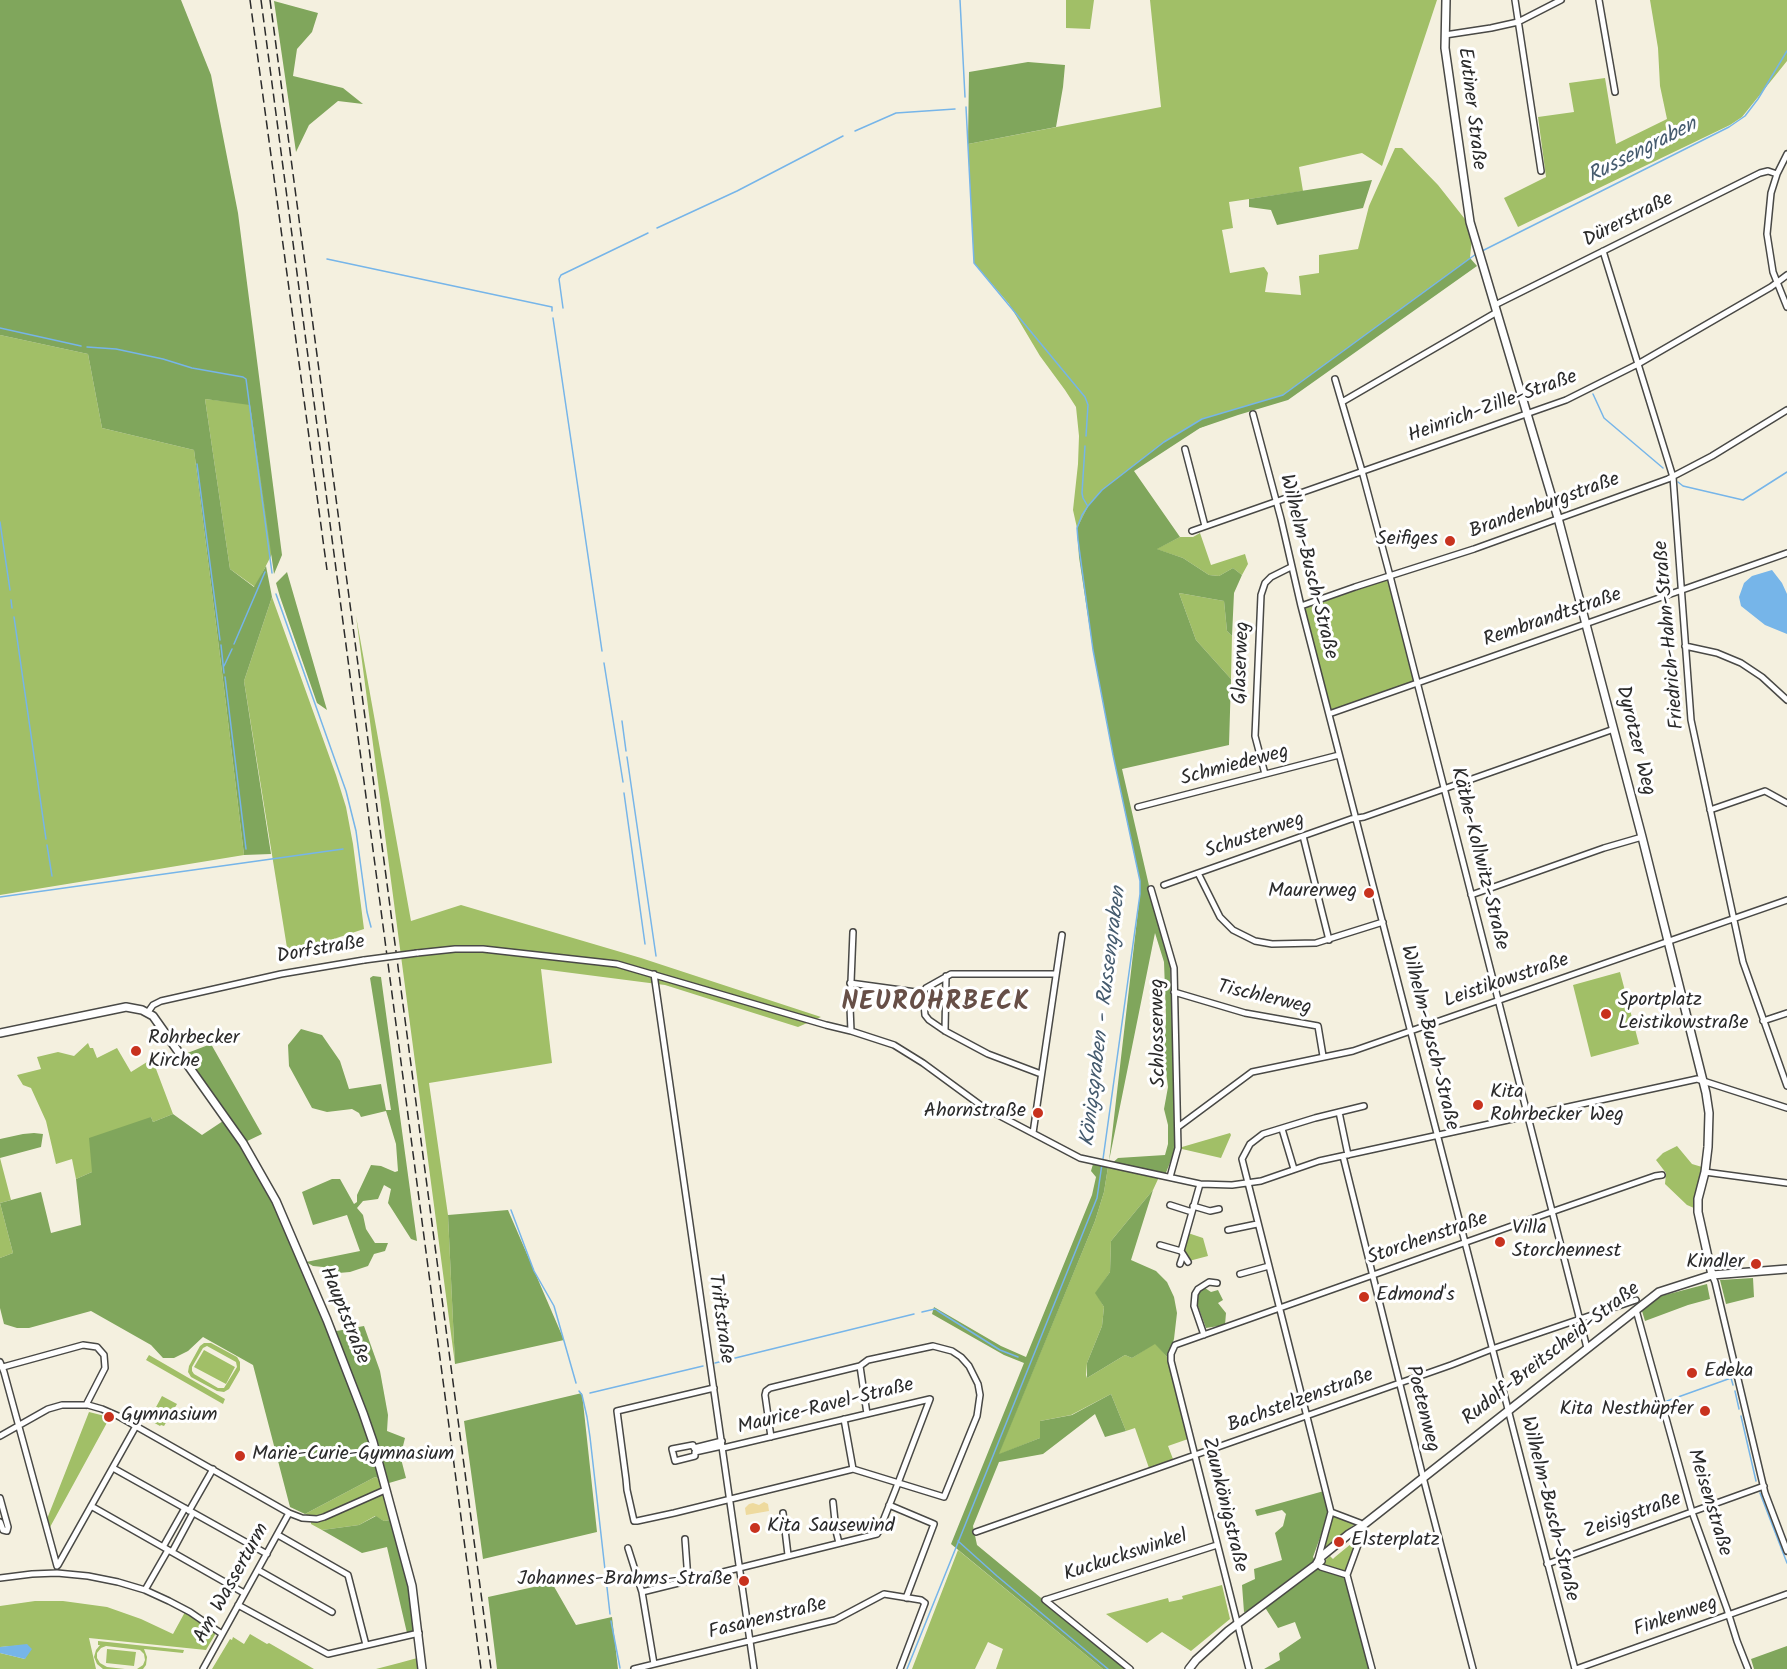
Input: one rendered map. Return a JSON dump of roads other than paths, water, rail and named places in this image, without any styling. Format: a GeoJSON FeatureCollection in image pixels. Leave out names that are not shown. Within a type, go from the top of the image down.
{"type":"FeatureCollection","features":[{"type":"Feature","properties":{"kind":"street","name":"Eutiner Straße"},"geometry":{"type":"LineString","coordinates":[[1446,0],[1445,35],[1455,129],[1470,222]]}},
{"type":"Feature","properties":{"kind":"street"},"geometry":{"type":"LineString","coordinates":[[1515,0],[1541,171]]}},
{"type":"Feature","properties":{"kind":"street"},"geometry":{"type":"LineString","coordinates":[[1445,35],[1518,22],[1562,0]]}},
{"type":"Feature","properties":{"kind":"street"},"geometry":{"type":"LineString","coordinates":[[1599,0],[1615,92]]}},
{"type":"Feature","properties":{"kind":"street"},"geometry":{"type":"LineString","coordinates":[[1787,154],[1777,174],[1769,206],[1767,234],[1776,283],[1787,307]]}},
{"type":"Feature","properties":{"kind":"street","name":"Dürerstraße"},"geometry":{"type":"LineString","coordinates":[[1342,402],[1496,308],[1603,251],[1760,173],[1768,171],[1777,174]]}},
{"type":"Feature","properties":{"kind":"street","name":"Dyrotzer Weg"},"geometry":{"type":"LineString","coordinates":[[1470,222],[1528,413],[1587,623],[1703,1080],[1709,1130],[1698,1212],[1712,1275]]}},
{"type":"Feature","properties":{"kind":"street","name":"Friedrich-Hahn-Straße"},"geometry":{"type":"LineString","coordinates":[[1603,251],[1673,477],[1689,709],[1743,962],[1787,1086]]}},
{"type":"Feature","properties":{"kind":"street","name":"Heinrich-Zille-Straße"},"geometry":{"type":"LineString","coordinates":[[1192,531],[1566,400],[1638,364],[1787,275]]}},
{"type":"Feature","properties":{"kind":"street","name":"Käthe-Kollwitz-Straße"},"geometry":{"type":"LineString","coordinates":[[1335,379],[1390,576],[1587,1348]]}},
{"type":"Feature","properties":{"kind":"street","name":"Brandenburgstraße"},"geometry":{"type":"LineString","coordinates":[[1301,606],[1474,549],[1673,477],[1787,411]]}},
{"type":"Feature","properties":{"kind":"street","name":"Wilhelm-Busch-Straße"},"geometry":{"type":"LineString","coordinates":[[1253,414],[1575,1669]]}},
{"type":"Feature","properties":{"kind":"street"},"geometry":{"type":"LineString","coordinates":[[1185,449],[1205,526]]}},
{"type":"Feature","properties":{"kind":"street","name":"Rembrandtstraße"},"geometry":{"type":"LineString","coordinates":[[1329,714],[1787,553]]}},
{"type":"Feature","properties":{"kind":"street","name":"Glaserweg"},"geometry":{"type":"LineString","coordinates":[[1265,774],[1255,736],[1262,595],[1265,583],[1271,577],[1292,567]]}},
{"type":"Feature","properties":{"kind":"street"},"geometry":{"type":"LineString","coordinates":[[1685,646],[1717,653],[1741,663],[1762,677],[1787,700]]}},
{"type":"Feature","properties":{"kind":"street","name":"Schusterweg"},"geometry":{"type":"LineString","coordinates":[[1164,885],[1614,729]]}},
{"type":"Feature","properties":{"kind":"street","name":"Schmiedeweg"},"geometry":{"type":"LineString","coordinates":[[1138,807],[1339,754]]}},
{"type":"Feature","properties":{"kind":"street"},"geometry":{"type":"LineString","coordinates":[[1710,810],[1765,791],[1787,803]]}},
{"type":"Feature","properties":{"kind":"street"},"geometry":{"type":"LineString","coordinates":[[1303,836],[1329,940]]}},
{"type":"Feature","properties":{"kind":"street"},"geometry":{"type":"LineString","coordinates":[[1471,895],[1642,837]]}},
{"type":"Feature","properties":{"kind":"street"},"geometry":{"type":"LineString","coordinates":[[1198,873],[1220,917],[1233,930],[1255,941],[1272,944],[1316,943],[1383,922]]}},
{"type":"Feature","properties":{"kind":"street","name":"Schlosserweg"},"geometry":{"type":"LineString","coordinates":[[1151,889],[1174,968],[1178,1148],[1168,1177]]}},
{"type":"Feature","properties":{"kind":"street","name":"Leistikowstraße"},"geometry":{"type":"LineString","coordinates":[[1178,1127],[1252,1072],[1353,1051],[1787,900]]}},
{"type":"Feature","properties":{"kind":"street"},"geometry":{"type":"LineString","coordinates":[[851,1031],[850,982],[853,932]]}},
{"type":"Feature","properties":{"kind":"street"},"geometry":{"type":"LineString","coordinates":[[1033,1133],[1062,935]]}},
{"type":"Feature","properties":{"kind":"street","name":"Dorfstraße"},"geometry":{"type":"LineString","coordinates":[[148,1012],[153,1005],[161,1001],[281,974],[417,953],[464,948],[600,961],[654,974],[894,1045],[983,1107],[1080,1158],[1200,1184],[1215,1185],[1274,1178],[1294,1169],[1346,1155],[1697,1079],[1703,1080]]}},
{"type":"Feature","properties":{"kind":"street","name":"Triftstraße"},"geometry":{"type":"LineString","coordinates":[[654,974],[754,1669]]}},
{"type":"Feature","properties":{"kind":"street"},"geometry":{"type":"LineString","coordinates":[[1041,1074],[988,1053],[945,1031],[925,1015],[923,993],[926,988],[951,974],[1056,974]]}},
{"type":"Feature","properties":{"kind":"street"},"geometry":{"type":"LineString","coordinates":[[945,1031],[946,976]]}},
{"type":"Feature","properties":{"kind":"street"},"geometry":{"type":"LineString","coordinates":[[850,982],[923,993]]}},
{"type":"Feature","properties":{"kind":"street","name":"Tischlerweg"},"geometry":{"type":"LineString","coordinates":[[1174,992],[1245,1013],[1318,1026],[1323,1056]]}},
{"type":"Feature","properties":{"kind":"street"},"geometry":{"type":"LineString","coordinates":[[0,1033],[126,1007],[148,1012]]}},
{"type":"Feature","properties":{"kind":"street","name":"Hauptstraße"},"geometry":{"type":"LineString","coordinates":[[148,1012],[243,1143],[276,1201],[339,1350],[373,1442],[412,1586],[422,1669]]}},
{"type":"Feature","properties":{"kind":"street"},"geometry":{"type":"LineString","coordinates":[[1763,1021],[1787,1013]]}},
{"type":"Feature","properties":{"kind":"street"},"geometry":{"type":"LineString","coordinates":[[1703,1080],[1787,1108]]}},
{"type":"Feature","properties":{"kind":"street"},"geometry":{"type":"LineString","coordinates":[[1347,1575],[1321,1567],[1317,1563],[1331,1512],[1242,1159],[1250,1144],[1263,1134],[1364,1106]]}},
{"type":"Feature","properties":{"kind":"street","name":"Poetenweg"},"geometry":{"type":"LineString","coordinates":[[1339,1112],[1372,1276],[1473,1669]]}},
{"type":"Feature","properties":{"kind":"street"},"geometry":{"type":"LineString","coordinates":[[1282,1129],[1294,1169]]}},
{"type":"Feature","properties":{"kind":"street"},"geometry":{"type":"LineString","coordinates":[[1705,1172],[1787,1183]]}},
{"type":"Feature","properties":{"kind":"street","name":"Storchenstraße"},"geometry":{"type":"LineString","coordinates":[[1173,1349],[1175,1345],[1662,1175]]}},
{"type":"Feature","properties":{"kind":"street"},"geometry":{"type":"LineString","coordinates":[[1180,1264],[1200,1184]]}},
{"type":"Feature","properties":{"kind":"street"},"geometry":{"type":"LineString","coordinates":[[1170,1205],[1210,1211],[1219,1209]]}},
{"type":"Feature","properties":{"kind":"street"},"geometry":{"type":"LineString","coordinates":[[1228,1230],[1257,1224]]}},
{"type":"Feature","properties":{"kind":"street"},"geometry":{"type":"LineString","coordinates":[[1160,1245],[1182,1252],[1188,1262]]}},
{"type":"Feature","properties":{"kind":"street"},"geometry":{"type":"LineString","coordinates":[[1240,1274],[1269,1266]]}},
{"type":"Feature","properties":{"kind":"street","name":"Rudolf-Breitscheid-Straße"},"geometry":{"type":"LineString","coordinates":[[1189,1669],[1205,1651],[1237,1624],[1324,1559],[1423,1477],[1659,1292],[1712,1275],[1787,1269]]}},
{"type":"Feature","properties":{"kind":"street"},"geometry":{"type":"LineString","coordinates":[[1712,1275],[1764,1486],[1786,1548]]}},
{"type":"Feature","properties":{"kind":"street"},"geometry":{"type":"LineString","coordinates":[[1204,1335],[1194,1306],[1195,1294],[1198,1289],[1209,1282],[1217,1283]]}},
{"type":"Feature","properties":{"kind":"street","name":"Bachstelzenstraße"},"geometry":{"type":"LineString","coordinates":[[976,1532],[1636,1300]]}},
{"type":"Feature","properties":{"kind":"street","name":"Meisenstraße"},"geometry":{"type":"LineString","coordinates":[[1636,1310],[1692,1512],[1748,1669]]}},
{"type":"Feature","properties":{"kind":"street"},"geometry":{"type":"LineString","coordinates":[[57,1569],[1,1365],[83,1345],[97,1347],[104,1355],[105,1368],[86,1405]]}},
{"type":"Feature","properties":{"kind":"street"},"geometry":{"type":"LineString","coordinates":[[714,1388],[617,1411],[627,1490],[634,1521],[853,1469],[944,1497],[977,1416],[980,1405],[978,1384],[969,1366],[952,1351],[933,1346],[868,1360],[860,1366],[770,1388],[766,1391],[771,1437]]}},
{"type":"Feature","properties":{"kind":"street","name":"Zaunkönigstraße"},"geometry":{"type":"LineString","coordinates":[[1173,1349],[1171,1361],[1249,1669]]}},
{"type":"Feature","properties":{"kind":"street"},"geometry":{"type":"LineString","coordinates":[[860,1366],[867,1414]]}},
{"type":"Feature","properties":{"kind":"street","name":"Maurice-Ravel-Straße"},"geometry":{"type":"LineString","coordinates":[[695,1450],[771,1437],[930,1399],[889,1505]]}},
{"type":"Feature","properties":{"kind":"street"},"geometry":{"type":"LineString","coordinates":[[0,1436],[48,1408],[62,1405],[86,1405],[102,1409],[136,1426],[289,1513],[302,1518],[317,1519],[386,1490]]}},
{"type":"Feature","properties":{"kind":"street"},"geometry":{"type":"LineString","coordinates":[[844,1419],[853,1469]]}},
{"type":"Feature","properties":{"kind":"street"},"geometry":{"type":"LineString","coordinates":[[57,1569],[136,1426]]}},
{"type":"Feature","properties":{"kind":"street"},"geometry":{"type":"LineString","coordinates":[[113,1468],[267,1554]]}},
{"type":"Feature","properties":{"kind":"street"},"geometry":{"type":"LineString","coordinates":[[145,1590],[213,1469]]}},
{"type":"Feature","properties":{"kind":"street","name":"Zeisigstraße"},"geometry":{"type":"LineString","coordinates":[[1547,1564],[1764,1486]]}},
{"type":"Feature","properties":{"kind":"street"},"geometry":{"type":"LineString","coordinates":[[0,1498],[8,1531],[3,1530],[0,1522]]}},
{"type":"Feature","properties":{"kind":"street"},"geometry":{"type":"LineString","coordinates":[[833,1502],[839,1543]]}},
{"type":"Feature","properties":{"kind":"street"},"geometry":{"type":"LineString","coordinates":[[642,1592],[878,1533],[889,1505],[934,1524],[906,1598],[925,1603],[900,1669]]}},
{"type":"Feature","properties":{"kind":"street"},"geometry":{"type":"LineString","coordinates":[[91,1506],[244,1593]]}},
{"type":"Feature","properties":{"kind":"street"},"geometry":{"type":"LineString","coordinates":[[168,1549],[189,1511]]}},
{"type":"Feature","properties":{"kind":"street"},"geometry":{"type":"LineString","coordinates":[[1331,1512],[1360,1522],[1362,1526],[1362,1534],[1347,1575],[1372,1669]]}},
{"type":"Feature","properties":{"kind":"street","name":"Am Wasserturm"},"geometry":{"type":"LineString","coordinates":[[203,1669],[289,1513]]}},
{"type":"Feature","properties":{"kind":"street"},"geometry":{"type":"LineString","coordinates":[[783,1513],[788,1556]]}},
{"type":"Feature","properties":{"kind":"street"},"geometry":{"type":"LineString","coordinates":[[278,1535],[348,1575],[366,1645]]}},
{"type":"Feature","properties":{"kind":"street"},"geometry":{"type":"LineString","coordinates":[[685,1539],[688,1580]]}},
{"type":"Feature","properties":{"kind":"street","name":"Kuckuckswinkel"},"geometry":{"type":"LineString","coordinates":[[1130,1669],[1045,1599],[1217,1545]]}},
{"type":"Feature","properties":{"kind":"street"},"geometry":{"type":"LineString","coordinates":[[628,1548],[642,1592],[654,1664]]}},
{"type":"Feature","properties":{"kind":"street"},"geometry":{"type":"LineString","coordinates":[[0,1578],[57,1569],[103,1579],[145,1590],[182,1607],[222,1634]]}},
{"type":"Feature","properties":{"kind":"street"},"geometry":{"type":"LineString","coordinates":[[258,1570],[333,1612]]}},
{"type":"Feature","properties":{"kind":"street","name":"Fasanenstraße"},"geometry":{"type":"LineString","coordinates":[[634,1669],[835,1620],[884,1594],[906,1598]]}},
{"type":"Feature","properties":{"kind":"street","name":"Finkenweg"},"geometry":{"type":"LineString","coordinates":[[1575,1669],[1787,1594]]}},
{"type":"Feature","properties":{"kind":"street"},"geometry":{"type":"LineString","coordinates":[[238,1605],[328,1654],[419,1633]]}},
{"type":"Feature","properties":{"kind":"street"},"geometry":{"type":"LineString","coordinates":[[672,1660],[674,1669]]}},
{"type":"Feature","properties":{"kind":"water"},"geometry":{"type":"Polygon","coordinates":[[[1772,570],[1787,594],[1787,634],[1765,625],[1741,606],[1739,597],[1744,583],[1752,576],[1772,570]]]}},
{"type":"Feature","properties":{"kind":"water"},"geometry":{"type":"Polygon","coordinates":[[[27,1644],[32,1649],[25,1659],[0,1653],[0,1647],[27,1644]]]}},
{"type":"Feature","properties":{"kind":"waterway"},"geometry":{"type":"LineString","coordinates":[[960,0],[965,97]]}},
{"type":"Feature","properties":{"kind":"waterway","name":"Russengraben"},"geometry":{"type":"LineString","coordinates":[[1480,252],[1729,127],[1745,116],[1758,99],[1787,51]]}},
{"type":"Feature","properties":{"kind":"waterway"},"geometry":{"type":"LineString","coordinates":[[966,107],[974,263],[1085,397],[1088,405],[1086,436]]}},
{"type":"Feature","properties":{"kind":"waterway"},"geometry":{"type":"LineString","coordinates":[[855,131],[896,113],[955,109]]}},
{"type":"Feature","properties":{"kind":"waterway"},"geometry":{"type":"LineString","coordinates":[[657,228],[737,191],[843,136]]}},
{"type":"Feature","properties":{"kind":"waterway"},"geometry":{"type":"LineString","coordinates":[[563,308],[559,279],[561,275],[648,233]]}},
{"type":"Feature","properties":{"kind":"waterway","name":"Königsgraben - Russengraben"},"geometry":{"type":"LineString","coordinates":[[1103,1159],[1140,881],[1093,650],[1077,528],[1082,515],[1102,490],[1164,442],[1202,419],[1283,395],[1476,254]]}},
{"type":"Feature","properties":{"kind":"waterway"},"geometry":{"type":"LineString","coordinates":[[327,259],[552,307],[552,311]]}},
{"type":"Feature","properties":{"kind":"waterway"},"geometry":{"type":"LineString","coordinates":[[553,318],[602,651]]}},
{"type":"Feature","properties":{"kind":"waterway"},"geometry":{"type":"LineString","coordinates":[[0,328],[81,346]]}},
{"type":"Feature","properties":{"kind":"waterway"},"geometry":{"type":"LineString","coordinates":[[87,347],[116,349],[246,379],[272,573]]}},
{"type":"Feature","properties":{"kind":"waterway"},"geometry":{"type":"LineString","coordinates":[[1593,394],[1604,418],[1663,468]]}},
{"type":"Feature","properties":{"kind":"waterway"},"geometry":{"type":"LineString","coordinates":[[1085,446],[1082,493],[1087,505]]}},
{"type":"Feature","properties":{"kind":"waterway"},"geometry":{"type":"LineString","coordinates":[[197,464],[220,640]]}},
{"type":"Feature","properties":{"kind":"waterway"},"geometry":{"type":"LineString","coordinates":[[1678,482],[1683,486],[1743,500],[1787,472]]}},
{"type":"Feature","properties":{"kind":"waterway"},"geometry":{"type":"LineString","coordinates":[[0,522],[10,590]]}},
{"type":"Feature","properties":{"kind":"waterway"},"geometry":{"type":"LineString","coordinates":[[234,644],[265,572]]}},
{"type":"Feature","properties":{"kind":"waterway"},"geometry":{"type":"LineString","coordinates":[[276,594],[346,791],[356,831],[371,927]]}},
{"type":"Feature","properties":{"kind":"waterway"},"geometry":{"type":"LineString","coordinates":[[11,600],[12,608]]}},
{"type":"Feature","properties":{"kind":"waterway"},"geometry":{"type":"LineString","coordinates":[[14,617],[46,839]]}},
{"type":"Feature","properties":{"kind":"waterway"},"geometry":{"type":"LineString","coordinates":[[221,645],[224,673]]}},
{"type":"Feature","properties":{"kind":"waterway"},"geometry":{"type":"LineString","coordinates":[[224,666],[232,649]]}},
{"type":"Feature","properties":{"kind":"waterway"},"geometry":{"type":"LineString","coordinates":[[604,663],[623,782]]}},
{"type":"Feature","properties":{"kind":"waterway"},"geometry":{"type":"LineString","coordinates":[[225,677],[246,849]]}},
{"type":"Feature","properties":{"kind":"waterway"},"geometry":{"type":"LineString","coordinates":[[622,721],[626,751]]}},
{"type":"Feature","properties":{"kind":"waterway"},"geometry":{"type":"LineString","coordinates":[[627,757],[656,956]]}},
{"type":"Feature","properties":{"kind":"waterway"},"geometry":{"type":"LineString","coordinates":[[624,793],[645,944]]}},
{"type":"Feature","properties":{"kind":"waterway"},"geometry":{"type":"LineString","coordinates":[[47,845],[52,876]]}},
{"type":"Feature","properties":{"kind":"waterway"},"geometry":{"type":"LineString","coordinates":[[0,897],[343,849]]}},
{"type":"Feature","properties":{"kind":"waterway","name":"Königsgraben - Russengraben"},"geometry":{"type":"LineString","coordinates":[[907,1669],[1097,1198],[1102,1164]]}},
{"type":"Feature","properties":{"kind":"waterway"},"geometry":{"type":"LineString","coordinates":[[511,1210],[534,1271],[554,1306],[576,1383]]}},
{"type":"Feature","properties":{"kind":"waterway"},"geometry":{"type":"LineString","coordinates":[[922,1312],[935,1309],[1000,1350],[1018,1357]]}},
{"type":"Feature","properties":{"kind":"waterway"},"geometry":{"type":"LineString","coordinates":[[715,1363],[914,1314]]}},
{"type":"Feature","properties":{"kind":"waterway"},"geometry":{"type":"LineString","coordinates":[[590,1393],[703,1366]]}},
{"type":"Feature","properties":{"kind":"waterway"},"geometry":{"type":"LineString","coordinates":[[1667,1401],[1731,1378],[1733,1385]]}},
{"type":"Feature","properties":{"kind":"waterway"},"geometry":{"type":"LineString","coordinates":[[579,1391],[582,1395],[590,1437],[610,1614]]}},
{"type":"Feature","properties":{"kind":"waterway"},"geometry":{"type":"LineString","coordinates":[[1735,1391],[1739,1409]]}},
{"type":"Feature","properties":{"kind":"waterway"},"geometry":{"type":"LineString","coordinates":[[1741,1416],[1756,1481]]}},
{"type":"Feature","properties":{"kind":"waterway"},"geometry":{"type":"LineString","coordinates":[[1760,1493],[1787,1563]]}},
{"type":"Feature","properties":{"kind":"waterway","name":"Königsgraben - Russengraben"},"geometry":{"type":"LineString","coordinates":[[958,1541],[1108,1669]]}},
{"type":"Feature","properties":{"kind":"waterway"},"geometry":{"type":"LineString","coordinates":[[611,1621],[620,1668]]}},
{"type":"Feature","properties":{"kind":"railway"},"geometry":{"type":"LineString","coordinates":[[250,0],[327,570]]}},
{"type":"Feature","properties":{"kind":"railway"},"geometry":{"type":"LineString","coordinates":[[261,0],[481,1669]]}},
{"type":"Feature","properties":{"kind":"railway"},"geometry":{"type":"LineString","coordinates":[[270,0],[491,1669]]}},
{"type":"Feature","properties":{"kind":"place","name":"Seifiges"},"geometry":{"type":"Point","coordinates":[1450,541]}},
{"type":"Feature","properties":{"kind":"place","name":"Maurerweg"},"geometry":{"type":"Point","coordinates":[1369,893]}},
{"type":"Feature","properties":{"kind":"place","name":"Sportplatz Leistikowstraße"},"geometry":{"type":"Point","coordinates":[1606,1014]}},
{"type":"Feature","properties":{"kind":"place","name":"Rohrbecker Kirche"},"geometry":{"type":"Point","coordinates":[136,1051]}},
{"type":"Feature","properties":{"kind":"place","name":"Kita Rohrbecker Weg"},"geometry":{"type":"Point","coordinates":[1478,1105]}},
{"type":"Feature","properties":{"kind":"place","name":"Ahornstraße"},"geometry":{"type":"Point","coordinates":[1038,1113]}},
{"type":"Feature","properties":{"kind":"place","name":"Villa Storchennest"},"geometry":{"type":"Point","coordinates":[1500,1242]}},
{"type":"Feature","properties":{"kind":"place","name":"Kindler"},"geometry":{"type":"Point","coordinates":[1756,1264]}},
{"type":"Feature","properties":{"kind":"place","name":"Edmond's"},"geometry":{"type":"Point","coordinates":[1364,1297]}},
{"type":"Feature","properties":{"kind":"place","name":"Edeka"},"geometry":{"type":"Point","coordinates":[1692,1373]}},
{"type":"Feature","properties":{"kind":"place","name":"Kita Nesthüpfer"},"geometry":{"type":"Point","coordinates":[1705,1411]}},
{"type":"Feature","properties":{"kind":"place","name":"Gymnasium"},"geometry":{"type":"Point","coordinates":[109,1417]}},
{"type":"Feature","properties":{"kind":"place","name":"Marie-Curie-Gymnasium"},"geometry":{"type":"Point","coordinates":[240,1456]}},
{"type":"Feature","properties":{"kind":"place","name":"Kita Sausewind"},"geometry":{"type":"Point","coordinates":[755,1528]}},
{"type":"Feature","properties":{"kind":"place","name":"Elsterplatz"},"geometry":{"type":"Point","coordinates":[1339,1542]}},
{"type":"Feature","properties":{"kind":"place","name":"Johannes-Brahms-Straße"},"geometry":{"type":"Point","coordinates":[744,1581]}},
{"type":"Feature","properties":{"kind":"district","name":"NEUROHRBECK"},"geometry":{"type":"Point","coordinates":[936,1005]}}]}
